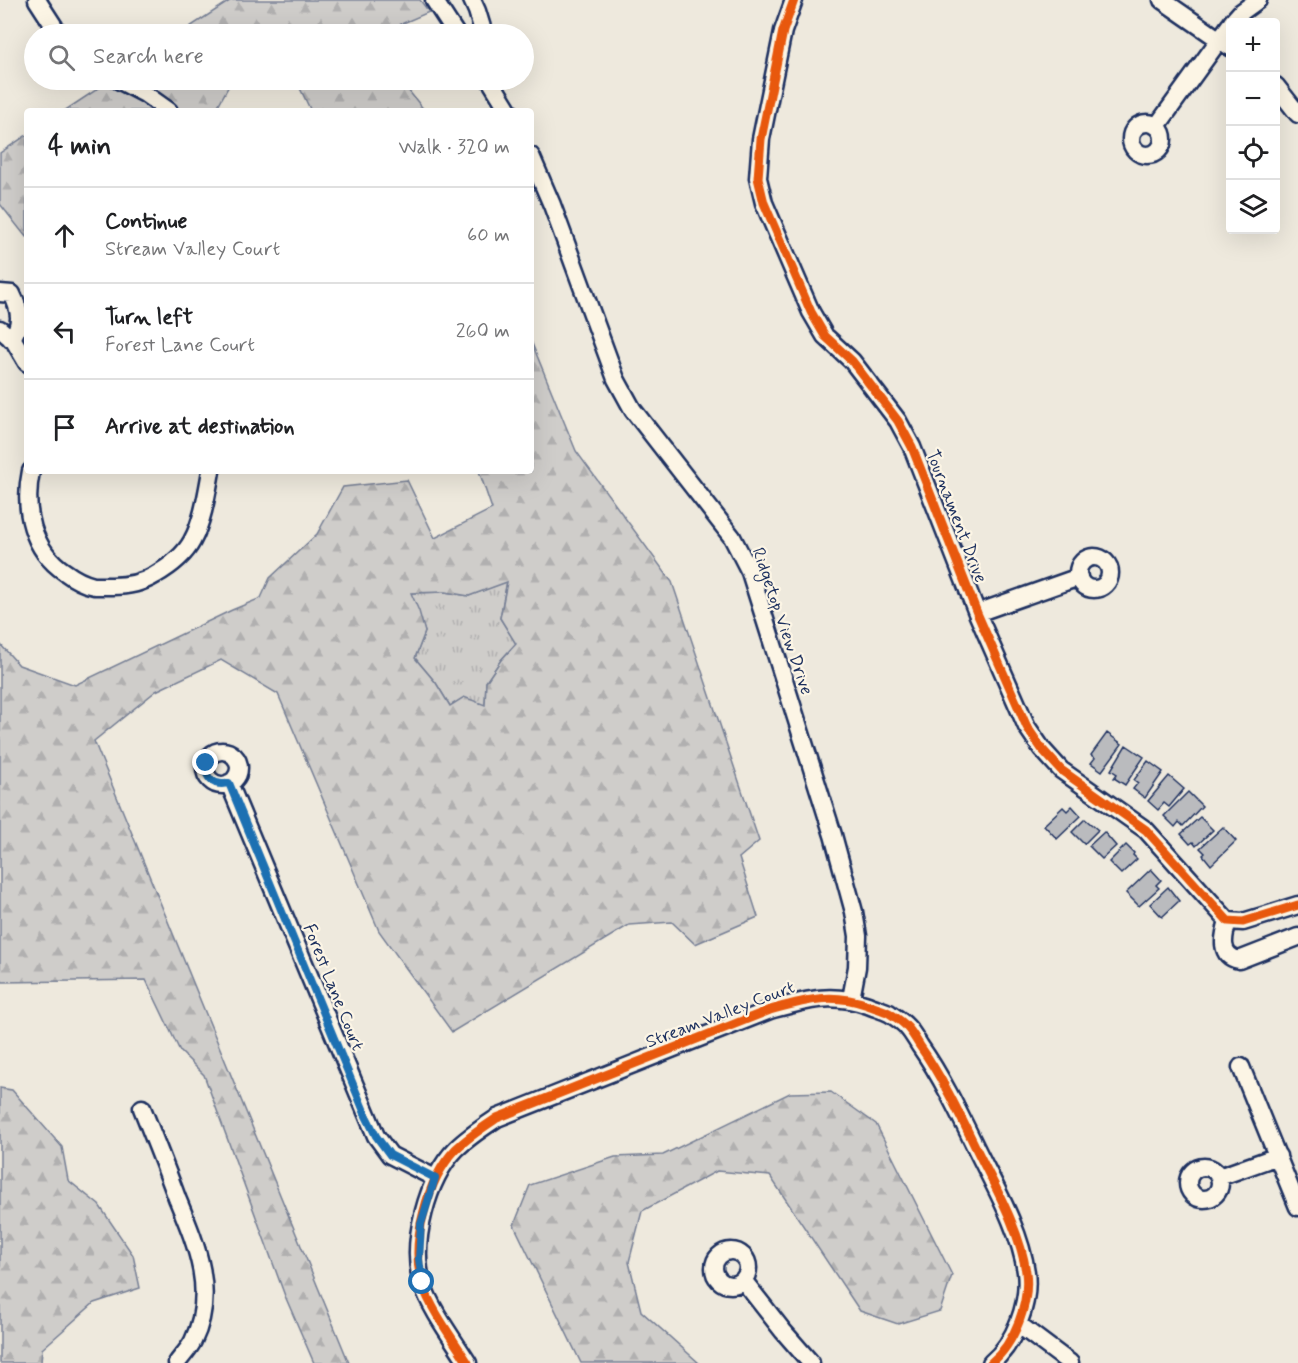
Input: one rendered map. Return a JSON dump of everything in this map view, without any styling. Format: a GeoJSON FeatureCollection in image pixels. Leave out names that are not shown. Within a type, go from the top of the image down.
{"type":"FeatureCollection","features":[{"type":"Feature","properties":{"kind":"street"},"geometry":{"type":"LineString","coordinates":[[37,0],[53,24]]}},
{"type":"Feature","properties":{"kind":"street"},"geometry":{"type":"LineString","coordinates":[[434,0],[450,24]]}},
{"type":"Feature","properties":{"kind":"street"},"geometry":{"type":"LineString","coordinates":[[472,0],[481,24]]}},
{"type":"Feature","properties":{"kind":"street","name":"Tournament Drive"},"geometry":{"type":"LineString","coordinates":[[794,0],[783,31],[761,139],[758,178],[764,203],[811,312],[825,336],[852,361],[898,421],[912,447],[977,613],[1022,716],[1042,748],[1061,770],[1146,830],[1228,921]]}},
{"type":"Feature","properties":{"kind":"street"},"geometry":{"type":"LineString","coordinates":[[1157,126],[1225,43],[1162,0]]}},
{"type":"Feature","properties":{"kind":"street"},"geometry":{"type":"LineString","coordinates":[[1236,18],[1258,0]]}},
{"type":"Feature","properties":{"kind":"street"},"geometry":{"type":"LineString","coordinates":[[137,90],[165,108]]}},
{"type":"Feature","properties":{"kind":"street"},"geometry":{"type":"LineString","coordinates":[[496,90],[507,108]]}},
{"type":"Feature","properties":{"kind":"street"},"geometry":{"type":"LineString","coordinates":[[1280,90],[1298,114]]}},
{"type":"Feature","properties":{"kind":"street","name":"Ridgetop View Drive"},"geometry":{"type":"LineString","coordinates":[[534,163],[552,205],[616,379],[633,410],[732,537],[750,572],[833,835],[854,912],[858,936],[857,967],[851,999]]}},
{"type":"Feature","properties":{"kind":"street"},"geometry":{"type":"LineString","coordinates":[[0,293],[12,294],[18,306],[20,318],[17,331],[5,334],[24,359]]}},
{"type":"Feature","properties":{"kind":"street"},"geometry":{"type":"LineString","coordinates":[[30,474],[28,512],[37,542],[53,564],[73,578],[93,586],[121,586],[143,582],[171,566],[192,542],[201,517],[210,474]]}},
{"type":"Feature","properties":{"kind":"street"},"geometry":{"type":"LineString","coordinates":[[977,613],[1079,577]]}},
{"type":"Feature","properties":{"kind":"street","name":"Forest Lane Court"},"geometry":{"type":"LineString","coordinates":[[229,783],[376,1136],[390,1155],[435,1178]]}},
{"type":"Feature","properties":{"kind":"street"},"geometry":{"type":"LineString","coordinates":[[1298,905],[1243,922],[1228,921],[1223,936],[1225,953],[1239,960],[1298,937]]}},
{"type":"Feature","properties":{"kind":"street","name":"Stream Valley Court"},"geometry":{"type":"LineString","coordinates":[[468,1363],[446,1328],[422,1282],[419,1259],[421,1224],[435,1178],[455,1150],[475,1132],[497,1118],[770,1010],[811,998],[851,999],[888,1012],[907,1026],[933,1065],[955,1105],[1021,1246],[1026,1275],[1023,1309],[1001,1360]]}},
{"type":"Feature","properties":{"kind":"street"},"geometry":{"type":"LineString","coordinates":[[1241,1067],[1298,1207]]}},
{"type":"Feature","properties":{"kind":"street"},"geometry":{"type":"LineString","coordinates":[[142,1108],[199,1253],[204,1279],[204,1301],[200,1322],[193,1342],[177,1363]]}},
{"type":"Feature","properties":{"kind":"street"},"geometry":{"type":"LineString","coordinates":[[1219,1177],[1278,1156]]}},
{"type":"Feature","properties":{"kind":"street"},"geometry":{"type":"LineString","coordinates":[[743,1280],[783,1331],[812,1363]]}},
{"type":"Feature","properties":{"kind":"street"},"geometry":{"type":"LineString","coordinates":[[1018,1324],[1070,1363]]}},
{"type":"Feature","properties":{"kind":"green space"},"geometry":{"type":"Polygon","coordinates":[[[231,0],[420,0],[429,12],[401,24],[194,24],[231,0]]]}},
{"type":"Feature","properties":{"kind":"green space"},"geometry":{"type":"Polygon","coordinates":[[[96,90],[227,90],[217,108],[69,108],[96,90]]]}},
{"type":"Feature","properties":{"kind":"green space"},"geometry":{"type":"Polygon","coordinates":[[[301,90],[408,90],[423,108],[310,108],[301,90]]]}},
{"type":"Feature","properties":{"kind":"green space"},"geometry":{"type":"Polygon","coordinates":[[[24,137],[24,234],[0,204],[0,153],[24,137]]]}},
{"type":"Feature","properties":{"kind":"green space"},"geometry":{"type":"Polygon","coordinates":[[[534,348],[576,451],[672,582],[759,841],[739,858],[758,917],[695,944],[672,922],[629,925],[452,1032],[379,931],[278,694],[221,660],[156,691],[94,741],[349,1363],[314,1363],[285,1296],[204,1075],[180,1051],[146,980],[3,982],[0,979],[0,644],[19,665],[75,685],[261,598],[270,578],[317,534],[343,487],[407,480],[435,538],[492,509],[480,474],[534,474],[534,348]],[[507,582],[469,596],[445,592],[411,593],[425,632],[415,658],[436,683],[450,706],[464,697],[485,705],[486,682],[501,660],[516,644],[500,618],[507,582]]]}},
{"type":"Feature","properties":{"kind":"green space"},"geometry":{"type":"Polygon","coordinates":[[[507,581],[500,618],[516,643],[486,682],[485,705],[450,706],[436,683],[415,658],[425,632],[410,593],[445,592],[469,596],[507,581]]]}},
{"type":"Feature","properties":{"kind":"green space"},"geometry":{"type":"Polygon","coordinates":[[[0,1088],[12,1090],[62,1147],[68,1180],[99,1205],[133,1255],[140,1288],[94,1303],[42,1349],[41,1363],[0,1363],[0,1088]]]}},
{"type":"Feature","properties":{"kind":"green space"},"geometry":{"type":"Polygon","coordinates":[[[831,1092],[876,1124],[952,1275],[940,1311],[898,1324],[860,1311],[770,1176],[717,1171],[642,1211],[629,1262],[641,1311],[699,1363],[581,1363],[514,1225],[530,1185],[615,1157],[663,1155],[790,1093],[831,1092]]]}},
{"type":"Feature","properties":{"kind":"building"},"geometry":{"type":"Polygon","coordinates":[[[1107,733],[1122,744],[1102,771],[1091,763],[1095,758],[1091,755],[1107,733]]]}},
{"type":"Feature","properties":{"kind":"building"},"geometry":{"type":"Polygon","coordinates":[[[1126,745],[1144,757],[1125,785],[1114,778],[1117,774],[1111,770],[1126,745]]]}},
{"type":"Feature","properties":{"kind":"building"},"geometry":{"type":"Polygon","coordinates":[[[1148,761],[1163,772],[1145,798],[1133,789],[1138,783],[1134,780],[1148,761]]]}},
{"type":"Feature","properties":{"kind":"building"},"geometry":{"type":"Polygon","coordinates":[[[1169,776],[1184,789],[1169,807],[1164,803],[1158,810],[1148,801],[1169,776]]]}},
{"type":"Feature","properties":{"kind":"building"},"geometry":{"type":"Polygon","coordinates":[[[1188,792],[1202,806],[1183,826],[1179,822],[1175,827],[1164,816],[1188,792]]]}},
{"type":"Feature","properties":{"kind":"building"},"geometry":{"type":"Polygon","coordinates":[[[1072,806],[1081,816],[1057,839],[1044,825],[1063,807],[1067,811],[1072,806]]]}},
{"type":"Feature","properties":{"kind":"building"},"geometry":{"type":"Polygon","coordinates":[[[1200,817],[1213,830],[1196,846],[1193,842],[1190,844],[1181,834],[1200,817]]]}},
{"type":"Feature","properties":{"kind":"building"},"geometry":{"type":"Polygon","coordinates":[[[1085,819],[1098,830],[1084,844],[1072,832],[1085,819]]]}},
{"type":"Feature","properties":{"kind":"building"},"geometry":{"type":"Polygon","coordinates":[[[1223,827],[1236,841],[1211,865],[1200,848],[1223,827]]]}},
{"type":"Feature","properties":{"kind":"building"},"geometry":{"type":"Polygon","coordinates":[[[1104,832],[1116,846],[1102,859],[1089,846],[1104,832]]]}},
{"type":"Feature","properties":{"kind":"building"},"geometry":{"type":"Polygon","coordinates":[[[1126,845],[1137,859],[1121,874],[1109,862],[1126,845]]]}},
{"type":"Feature","properties":{"kind":"building"},"geometry":{"type":"Polygon","coordinates":[[[1151,869],[1161,880],[1156,885],[1159,888],[1139,906],[1126,893],[1151,869]]]}},
{"type":"Feature","properties":{"kind":"building"},"geometry":{"type":"Polygon","coordinates":[[[1168,887],[1179,901],[1162,917],[1150,904],[1168,887]]]}},
{"type":"Feature","properties":{"kind":"cycle path"},"geometry":{"type":"LineString","coordinates":[[794,0],[783,31],[761,139],[758,178],[764,203],[811,312],[825,336],[852,361],[898,421],[912,447],[977,613],[1027,727],[1042,749],[1061,770],[1146,830],[1228,921],[1243,922],[1298,905]]}},
{"type":"Feature","properties":{"kind":"cycle path"},"geometry":{"type":"LineString","coordinates":[[468,1363],[431,1304],[422,1283],[419,1267],[420,1231],[429,1194],[437,1177],[456,1149],[497,1118],[770,1010],[830,998],[855,1001],[884,1011],[909,1029],[948,1093],[1012,1222],[1023,1255],[1027,1284],[1026,1296],[1014,1334],[1000,1355],[991,1363]]}},
{"type":"Feature","properties":{"kind":"route"},"geometry":{"type":"LineString","coordinates":[[206,763],[205,769],[209,779],[218,784],[229,783],[376,1136],[390,1155],[435,1178],[421,1224],[419,1259],[422,1282]]}}]}
